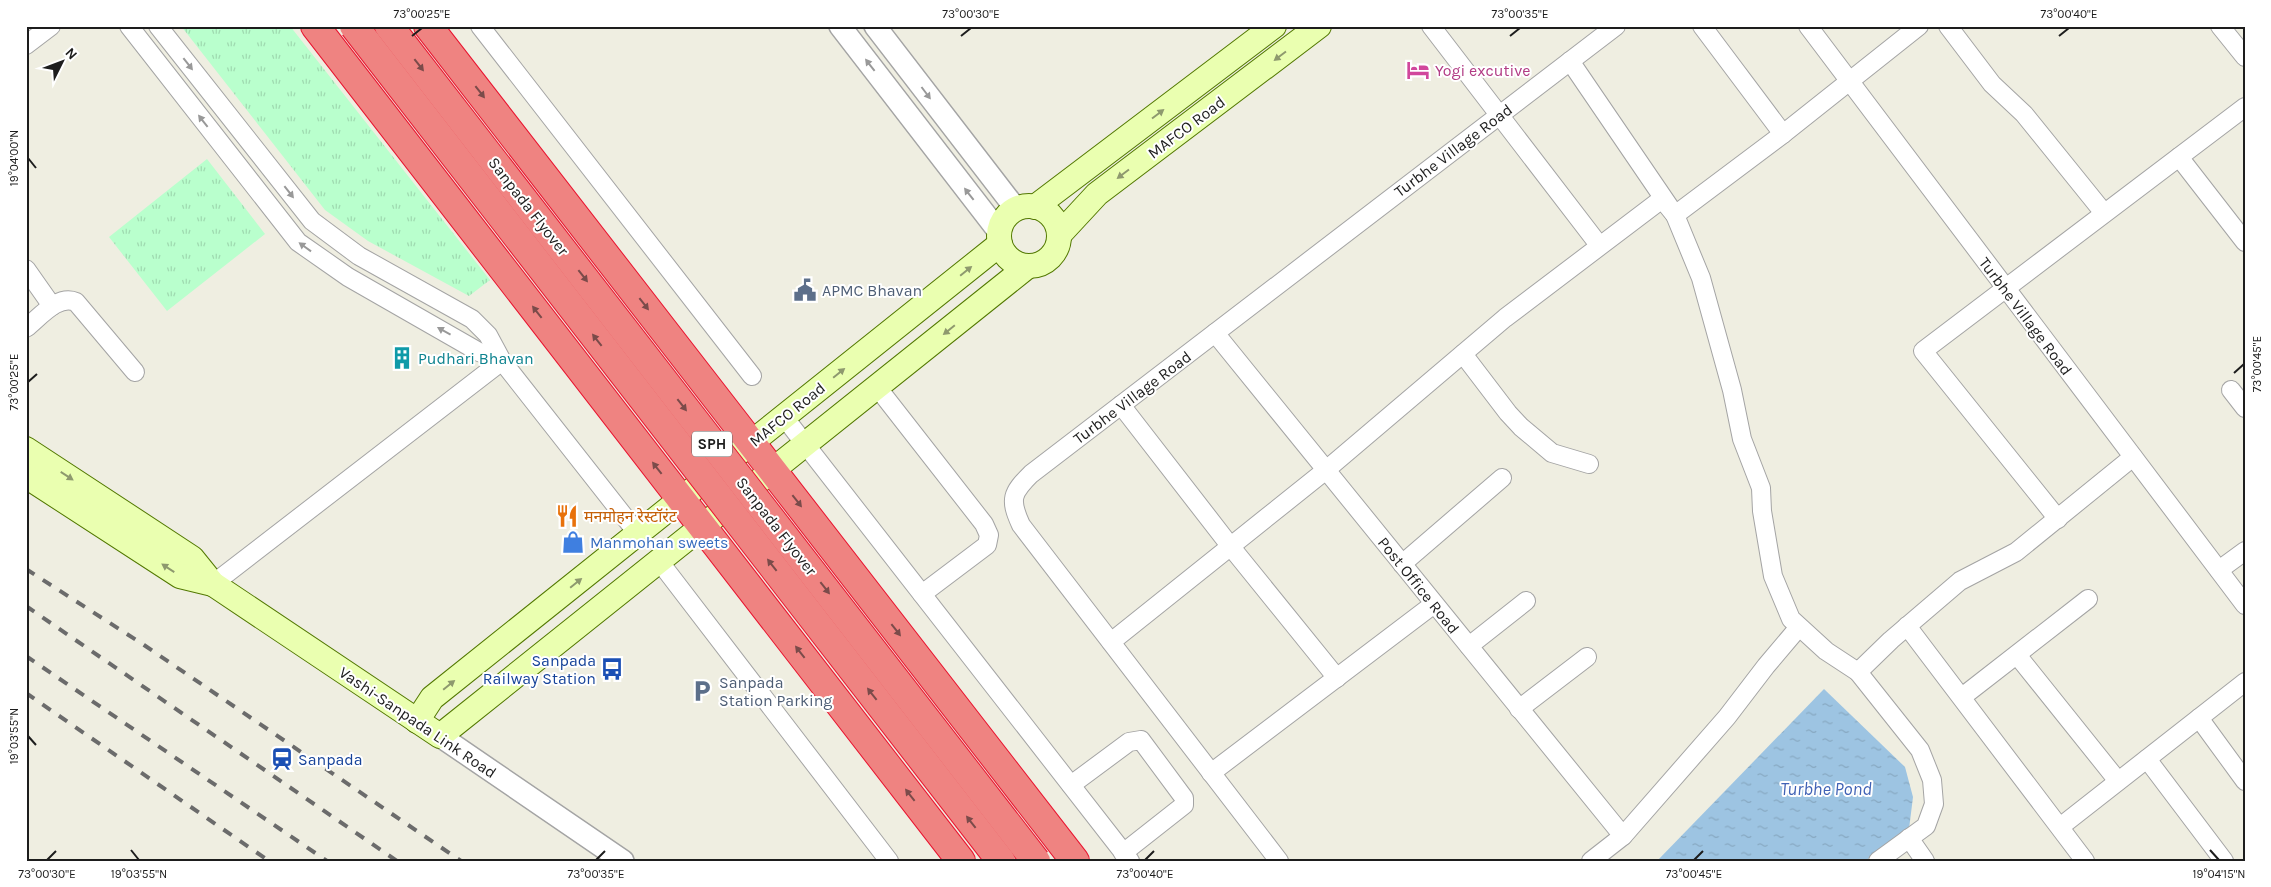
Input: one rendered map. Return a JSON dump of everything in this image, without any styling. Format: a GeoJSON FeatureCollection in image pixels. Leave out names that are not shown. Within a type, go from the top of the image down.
{"type":"FeatureCollection","features":[{"type":"Feature","properties":{"kind":"highway"},"geometry":{"type":"LineString","coordinates":[[315,26],[961,861]]}},
{"type":"Feature","properties":{"kind":"highway","name":"Sanpada Flyover"},"geometry":{"type":"LineString","coordinates":[[354,26],[1001,861]]}},
{"type":"Feature","properties":{"kind":"highway","name":"Sanpada Flyover"},"geometry":{"type":"LineString","coordinates":[[389,26],[1036,861]]}},
{"type":"Feature","properties":{"kind":"highway"},"geometry":{"type":"LineString","coordinates":[[428,26],[1075,861]]}},
{"type":"Feature","properties":{"kind":"highway"},"geometry":{"type":"LineString","coordinates":[[594,387],[666,332]]}},
{"type":"Feature","properties":{"kind":"main road","name":"MAFCO Road"},"geometry":{"type":"LineString","coordinates":[[1025,208],[1274,26]]}},
{"type":"Feature","properties":{"kind":"main road","name":"MAFCO Road"},"geometry":{"type":"LineString","coordinates":[[1059,235],[1096,194],[1319,26]]}},
{"type":"Feature","properties":{"kind":"main road"},"geometry":{"type":"LineString","coordinates":[[440,736],[1028,266],[1047,260],[1058,244],[1059,235],[1052,217],[1025,208],[1002,223],[1000,238],[1010,260],[1028,266]]}},
{"type":"Feature","properties":{"kind":"main road","name":"MAFCO Road"},"geometry":{"type":"LineString","coordinates":[[417,721],[432,698],[752,443],[1000,238]]}},
{"type":"Feature","properties":{"kind":"main road","name":"Vashi-Sanpada Link Road"},"geometry":{"type":"LineString","coordinates":[[26,449],[192,558],[213,584],[440,736]]}},
{"type":"Feature","properties":{"kind":"main road","name":"Vashi-Sanpada Link Road"},"geometry":{"type":"LineString","coordinates":[[26,476],[180,576],[213,584]]}},
{"type":"Feature","properties":{"kind":"street"},"geometry":{"type":"LineString","coordinates":[[26,45],[51,26]]}},
{"type":"Feature","properties":{"kind":"street"},"geometry":{"type":"LineString","coordinates":[[129,26],[298,242],[348,277],[479,352],[502,361]]}},
{"type":"Feature","properties":{"kind":"street"},"geometry":{"type":"LineString","coordinates":[[158,26],[312,221],[359,256],[472,319],[488,335],[502,361],[638,534]]}},
{"type":"Feature","properties":{"kind":"street"},"geometry":{"type":"LineString","coordinates":[[480,26],[752,376]]}},
{"type":"Feature","properties":{"kind":"street"},"geometry":{"type":"LineString","coordinates":[[840,26],[1000,238]]}},
{"type":"Feature","properties":{"kind":"street"},"geometry":{"type":"LineString","coordinates":[[876,26],[1025,208]]}},
{"type":"Feature","properties":{"kind":"street"},"geometry":{"type":"LineString","coordinates":[[1431,26],[1599,245]]}},
{"type":"Feature","properties":{"kind":"street","name":"Turbhe Village Road"},"geometry":{"type":"LineString","coordinates":[[1279,861],[1021,525],[1013,504],[1014,495],[1019,486],[1031,474],[1616,26]]}},
{"type":"Feature","properties":{"kind":"street"},"geometry":{"type":"LineString","coordinates":[[1702,26],[1784,134]]}},
{"type":"Feature","properties":{"kind":"street","name":"Turbhe Village Road"},"geometry":{"type":"LineString","coordinates":[[1808,26],[2245,605]]}},
{"type":"Feature","properties":{"kind":"street"},"geometry":{"type":"LineString","coordinates":[[1675,215],[1784,134],[1919,26]]}},
{"type":"Feature","properties":{"kind":"street"},"geometry":{"type":"LineString","coordinates":[[1948,26],[1992,84],[2024,114],[2104,214]]}},
{"type":"Feature","properties":{"kind":"street"},"geometry":{"type":"LineString","coordinates":[[2220,26],[2245,57]]}},
{"type":"Feature","properties":{"kind":"street"},"geometry":{"type":"LineString","coordinates":[[1570,61],[1675,215],[1701,278],[1732,390],[1742,439],[1761,488],[1762,511],[1773,576],[1791,619],[1826,651],[1858,672],[1920,750],[1932,780],[1934,804],[1926,826],[1878,861]]}},
{"type":"Feature","properties":{"kind":"street"},"geometry":{"type":"LineString","coordinates":[[2058,519],[1923,351],[2245,107]]}},
{"type":"Feature","properties":{"kind":"street"},"geometry":{"type":"LineString","coordinates":[[2179,157],[2245,242]]}},
{"type":"Feature","properties":{"kind":"street"},"geometry":{"type":"LineString","coordinates":[[1110,642],[1326,470],[1505,318],[1570,270],[1599,245],[1662,199],[1675,215]]}},
{"type":"Feature","properties":{"kind":"street"},"geometry":{"type":"LineString","coordinates":[[26,269],[52,306]]}},
{"type":"Feature","properties":{"kind":"street"},"geometry":{"type":"LineString","coordinates":[[26,328],[52,306],[65,300],[76,302],[134,372]]}},
{"type":"Feature","properties":{"kind":"street","name":"Post Office Road"},"geometry":{"type":"LineString","coordinates":[[1215,333],[1623,836]]}},
{"type":"Feature","properties":{"kind":"street"},"geometry":{"type":"LineString","coordinates":[[1463,354],[1521,427],[1552,453],[1589,464]]}},
{"type":"Feature","properties":{"kind":"street"},"geometry":{"type":"LineString","coordinates":[[213,584],[502,361]]}},
{"type":"Feature","properties":{"kind":"street"},"geometry":{"type":"LineString","coordinates":[[877,387],[984,524],[989,536],[987,545],[922,594]]}},
{"type":"Feature","properties":{"kind":"street"},"geometry":{"type":"LineString","coordinates":[[2231,390],[2245,408]]}},
{"type":"Feature","properties":{"kind":"street"},"geometry":{"type":"LineString","coordinates":[[1121,405],[1336,678]]}},
{"type":"Feature","properties":{"kind":"street"},"geometry":{"type":"LineString","coordinates":[[784,417],[1126,857],[1184,805],[1184,798],[1141,740],[1129,742],[1071,785]]}},
{"type":"Feature","properties":{"kind":"street"},"geometry":{"type":"LineString","coordinates":[[1858,672],[1907,626],[1960,581],[2016,552],[2133,457]]}},
{"type":"Feature","properties":{"kind":"street"},"geometry":{"type":"LineString","coordinates":[[1402,564],[1502,478]]}},
{"type":"Feature","properties":{"kind":"street"},"geometry":{"type":"LineString","coordinates":[[2219,570],[2245,551]]}},
{"type":"Feature","properties":{"kind":"street"},"geometry":{"type":"LineString","coordinates":[[659,561],[889,861]]}},
{"type":"Feature","properties":{"kind":"street"},"geometry":{"type":"LineString","coordinates":[[1962,696],[2088,599]]}},
{"type":"Feature","properties":{"kind":"street"},"geometry":{"type":"LineString","coordinates":[[1469,646],[1526,601]]}},
{"type":"Feature","properties":{"kind":"street"},"geometry":{"type":"LineString","coordinates":[[1211,773],[1434,604]]}},
{"type":"Feature","properties":{"kind":"street"},"geometry":{"type":"LineString","coordinates":[[1907,626],[1962,696],[2085,861]]}},
{"type":"Feature","properties":{"kind":"street"},"geometry":{"type":"LineString","coordinates":[[1591,861],[1623,836],[1727,717],[1799,627]]}},
{"type":"Feature","properties":{"kind":"street"},"geometry":{"type":"LineString","coordinates":[[2017,655],[2118,782]]}},
{"type":"Feature","properties":{"kind":"street"},"geometry":{"type":"LineString","coordinates":[[1519,709],[1587,657]]}},
{"type":"Feature","properties":{"kind":"street"},"geometry":{"type":"LineString","coordinates":[[2060,827],[2245,682]]}},
{"type":"Feature","properties":{"kind":"street"},"geometry":{"type":"LineString","coordinates":[[2199,718],[2245,781]]}},
{"type":"Feature","properties":{"kind":"street","name":"Vashi-Sanpada Link Road"},"geometry":{"type":"LineString","coordinates":[[440,736],[623,861]]}},
{"type":"Feature","properties":{"kind":"street"},"geometry":{"type":"LineString","coordinates":[[2147,760],[2224,861]]}},
{"type":"Feature","properties":{"kind":"street"},"geometry":{"type":"LineString","coordinates":[[1909,838],[1925,861]]}},
{"type":"Feature","properties":{"kind":"green space"},"geometry":{"type":"Polygon","coordinates":[[[181,26],[290,26],[490,280],[469,296],[368,241],[325,210],[181,26]]]}},
{"type":"Feature","properties":{"kind":"green space"},"geometry":{"type":"Polygon","coordinates":[[[207,159],[265,234],[167,311],[109,237],[207,159]]]}},
{"type":"Feature","properties":{"kind":"water","name":"Turbhe Pond"},"geometry":{"type":"Polygon","coordinates":[[[1824,689],[1905,767],[1913,797],[1909,829],[1865,861],[1657,861],[1824,689]]]}},
{"type":"Feature","properties":{"kind":"railway"},"geometry":{"type":"LineString","coordinates":[[26,569],[144,645],[461,861]]}},
{"type":"Feature","properties":{"kind":"railway"},"geometry":{"type":"LineString","coordinates":[[26,606],[397,861]]}},
{"type":"Feature","properties":{"kind":"railway"},"geometry":{"type":"LineString","coordinates":[[26,656],[327,861]]}},
{"type":"Feature","properties":{"kind":"railway"},"geometry":{"type":"LineString","coordinates":[[26,693],[269,861]]}},
{"type":"Feature","properties":{"kind":"place","name":"Yogi excutive"},"geometry":{"type":"Point","coordinates":[1418,70]}},
{"type":"Feature","properties":{"kind":"place","name":"APMC Bhavan"},"geometry":{"type":"Point","coordinates":[805,290]}},
{"type":"Feature","properties":{"kind":"place","name":"Pudhari Bhavan"},"geometry":{"type":"Point","coordinates":[402,358]}},
{"type":"Feature","properties":{"kind":"place","name":"मनमोहन रेस्टॉरंट"},"geometry":{"type":"Point","coordinates":[567,516]}},
{"type":"Feature","properties":{"kind":"place","name":"Manmohan sweets"},"geometry":{"type":"Point","coordinates":[573,542]}},
{"type":"Feature","properties":{"kind":"place","name":"Sanpada Railway Station"},"geometry":{"type":"Point","coordinates":[612,669]}},
{"type":"Feature","properties":{"kind":"place","name":"Sanpada Station Parking"},"geometry":{"type":"Point","coordinates":[702,691]}},
{"type":"Feature","properties":{"kind":"place","name":"Sanpada"},"geometry":{"type":"Point","coordinates":[282,759]}}]}
